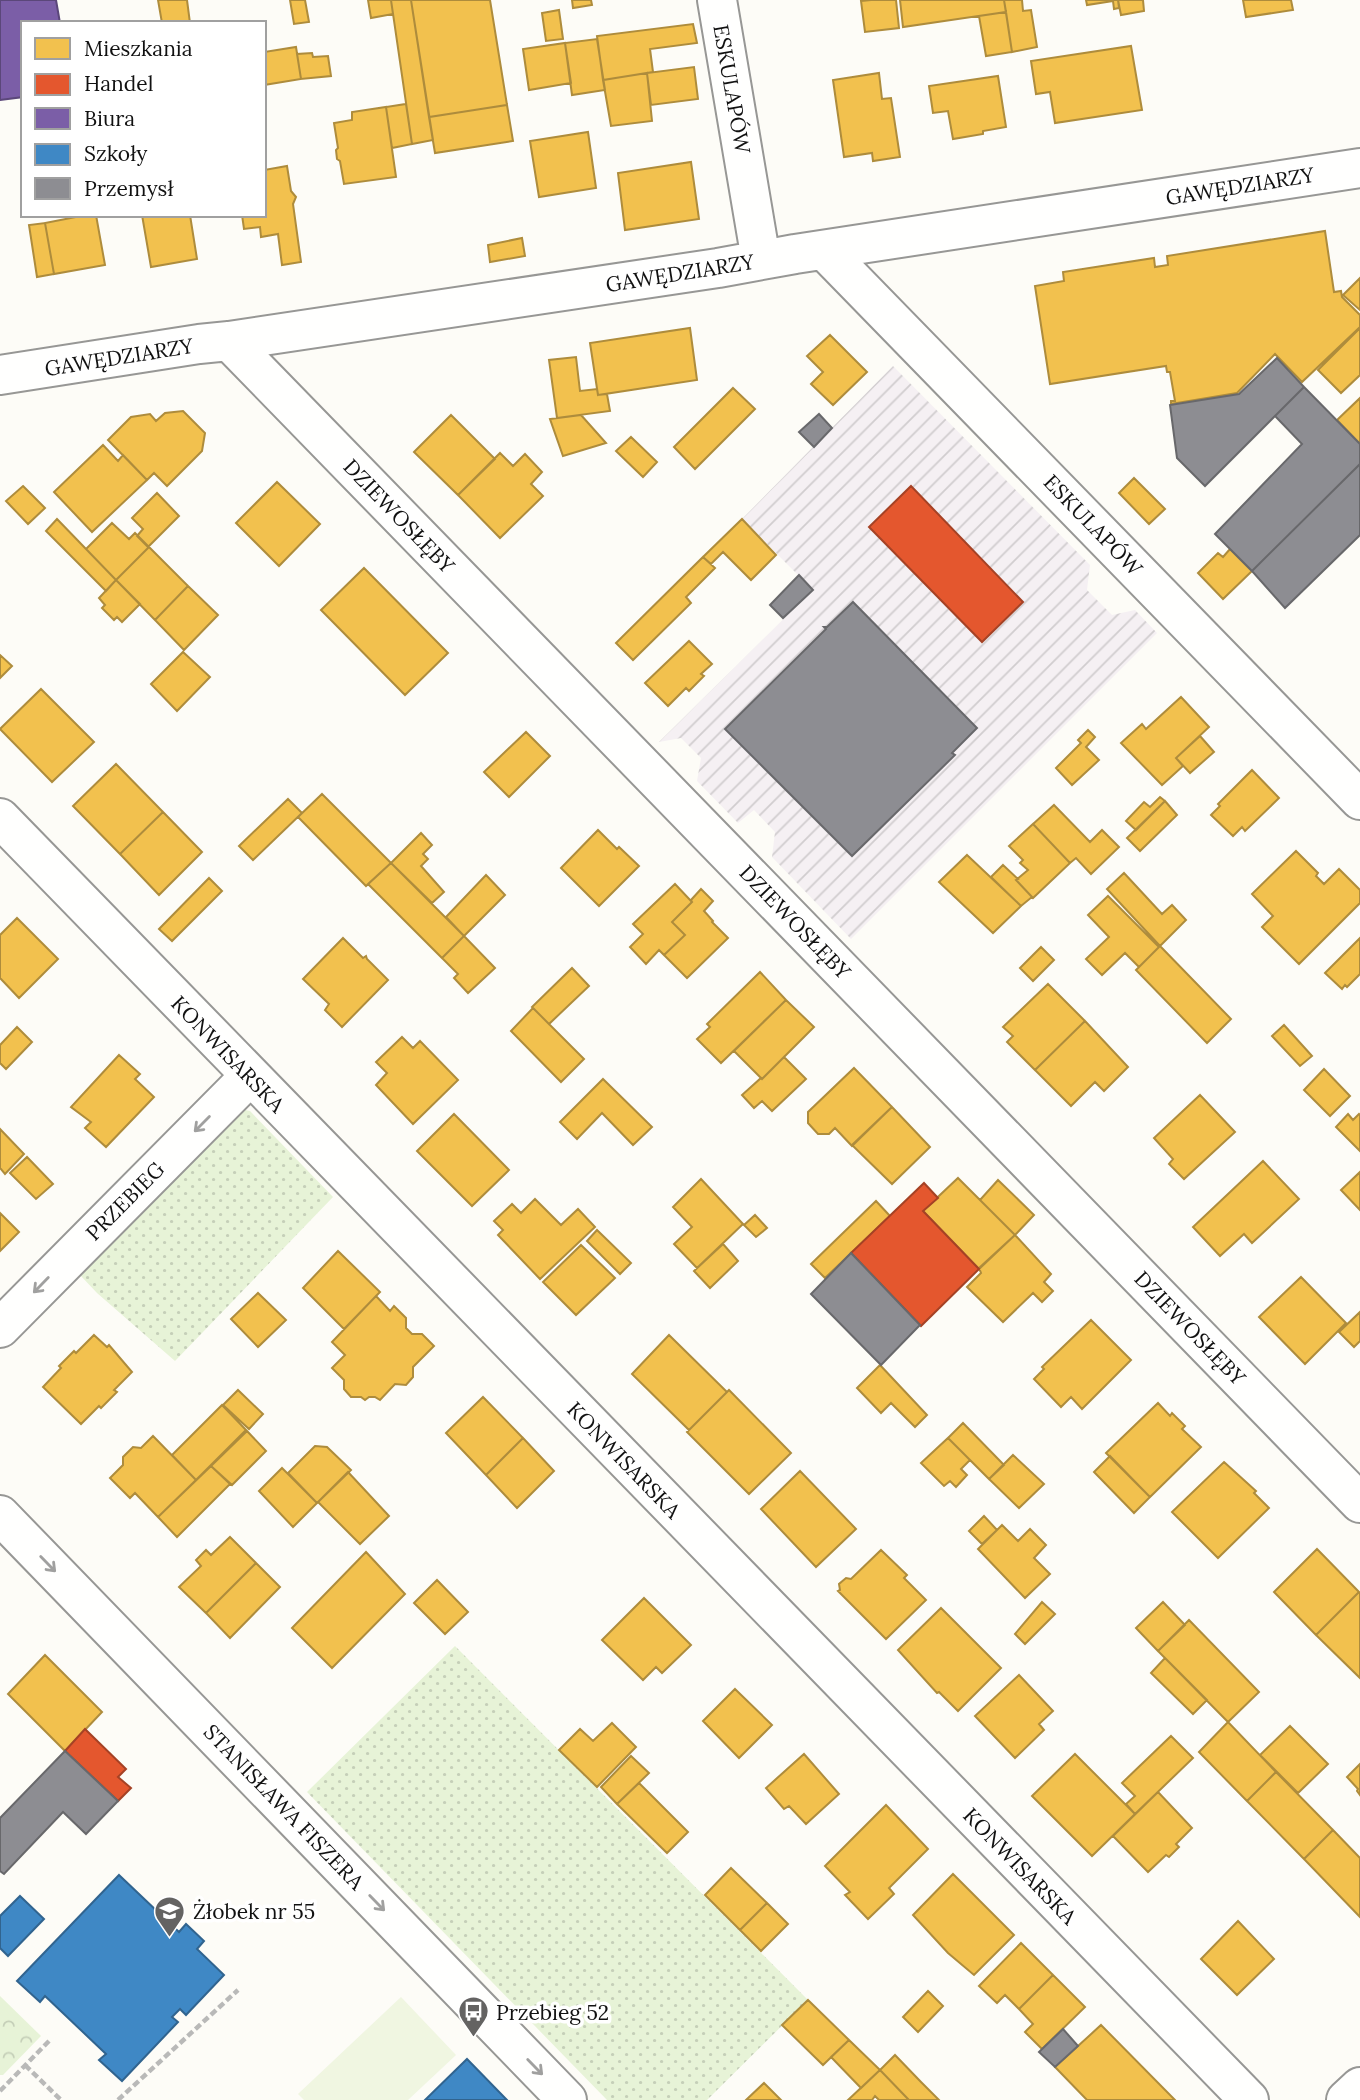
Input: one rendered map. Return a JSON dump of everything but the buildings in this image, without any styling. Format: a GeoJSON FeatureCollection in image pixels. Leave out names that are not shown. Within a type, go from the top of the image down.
{"type":"FeatureCollection","features":[{"type":"Feature","properties":{"kind":"street","name":"ESKULAPÓW"},"geometry":{"type":"LineString","coordinates":[[717,0],[761,260]]}},
{"type":"Feature","properties":{"kind":"street","name":"GAWĘDZIARZY"},"geometry":{"type":"LineString","coordinates":[[0,375],[1360,168]]}},
{"type":"Feature","properties":{"kind":"street","name":"ESKULAPÓW"},"geometry":{"type":"LineString","coordinates":[[825,251],[1360,800]]}},
{"type":"Feature","properties":{"kind":"street","name":"DZIEWOSŁĘBY"},"geometry":{"type":"LineString","coordinates":[[229,341],[1360,1503]]}},
{"type":"Feature","properties":{"kind":"street","name":"KONWISARSKA"},"geometry":{"type":"LineString","coordinates":[[0,818],[1249,2100]]}},
{"type":"Feature","properties":{"kind":"street","name":"PRZEBIEG"},"geometry":{"type":"LineString","coordinates":[[0,1328],[250,1076]]}},
{"type":"Feature","properties":{"kind":"street","name":"STANISŁAWA FISZERA"},"geometry":{"type":"LineString","coordinates":[[0,1516],[567,2100]]}},
{"type":"Feature","properties":{"kind":"street"},"geometry":{"type":"LineString","coordinates":[[1346,2100],[1360,2087]]}},
{"type":"Feature","properties":{"kind":"path"},"geometry":{"type":"LineString","coordinates":[[118,2100],[238,1990]]}},
{"type":"Feature","properties":{"kind":"path"},"geometry":{"type":"LineString","coordinates":[[0,2091],[50,2040]]}},
{"type":"Feature","properties":{"kind":"path"},"geometry":{"type":"LineString","coordinates":[[25,2065],[61,2100]]}},
{"type":"Feature","properties":{"kind":"shaded area"},"geometry":{"type":"Polygon","coordinates":[[[893,366],[1090,565],[1087,590],[1112,615],[1135,610],[1157,633],[851,939],[772,857],[775,832],[754,810],[738,823],[697,781],[701,758],[681,738],[659,742],[813,590],[742,519],[893,366]]]}},
{"type":"Feature","properties":{"kind":"green space"},"geometry":{"type":"Polygon","coordinates":[[[245,1110],[250,1111],[333,1197],[175,1361],[80,1275],[245,1110]]]}},
{"type":"Feature","properties":{"kind":"green space"},"geometry":{"type":"Polygon","coordinates":[[[455,1646],[808,2000],[707,2100],[607,2100],[307,1792],[455,1646]]]}},
{"type":"Feature","properties":{"kind":"green space"},"geometry":{"type":"Polygon","coordinates":[[[0,1996],[41,2036],[3,2075],[0,2075],[0,1996]]]}},
{"type":"Feature","properties":{"kind":"green space"},"geometry":{"type":"Polygon","coordinates":[[[401,1997],[456,2055],[408,2100],[304,2100],[298,2094],[401,1997]]]}},
{"type":"Feature","properties":{"kind":"place","name":"Żłobek nr 55"},"geometry":{"type":"Point","coordinates":[170,1938]}},
{"type":"Feature","properties":{"kind":"place","name":"Przebieg 52"},"geometry":{"type":"Point","coordinates":[473,2039]}}]}
